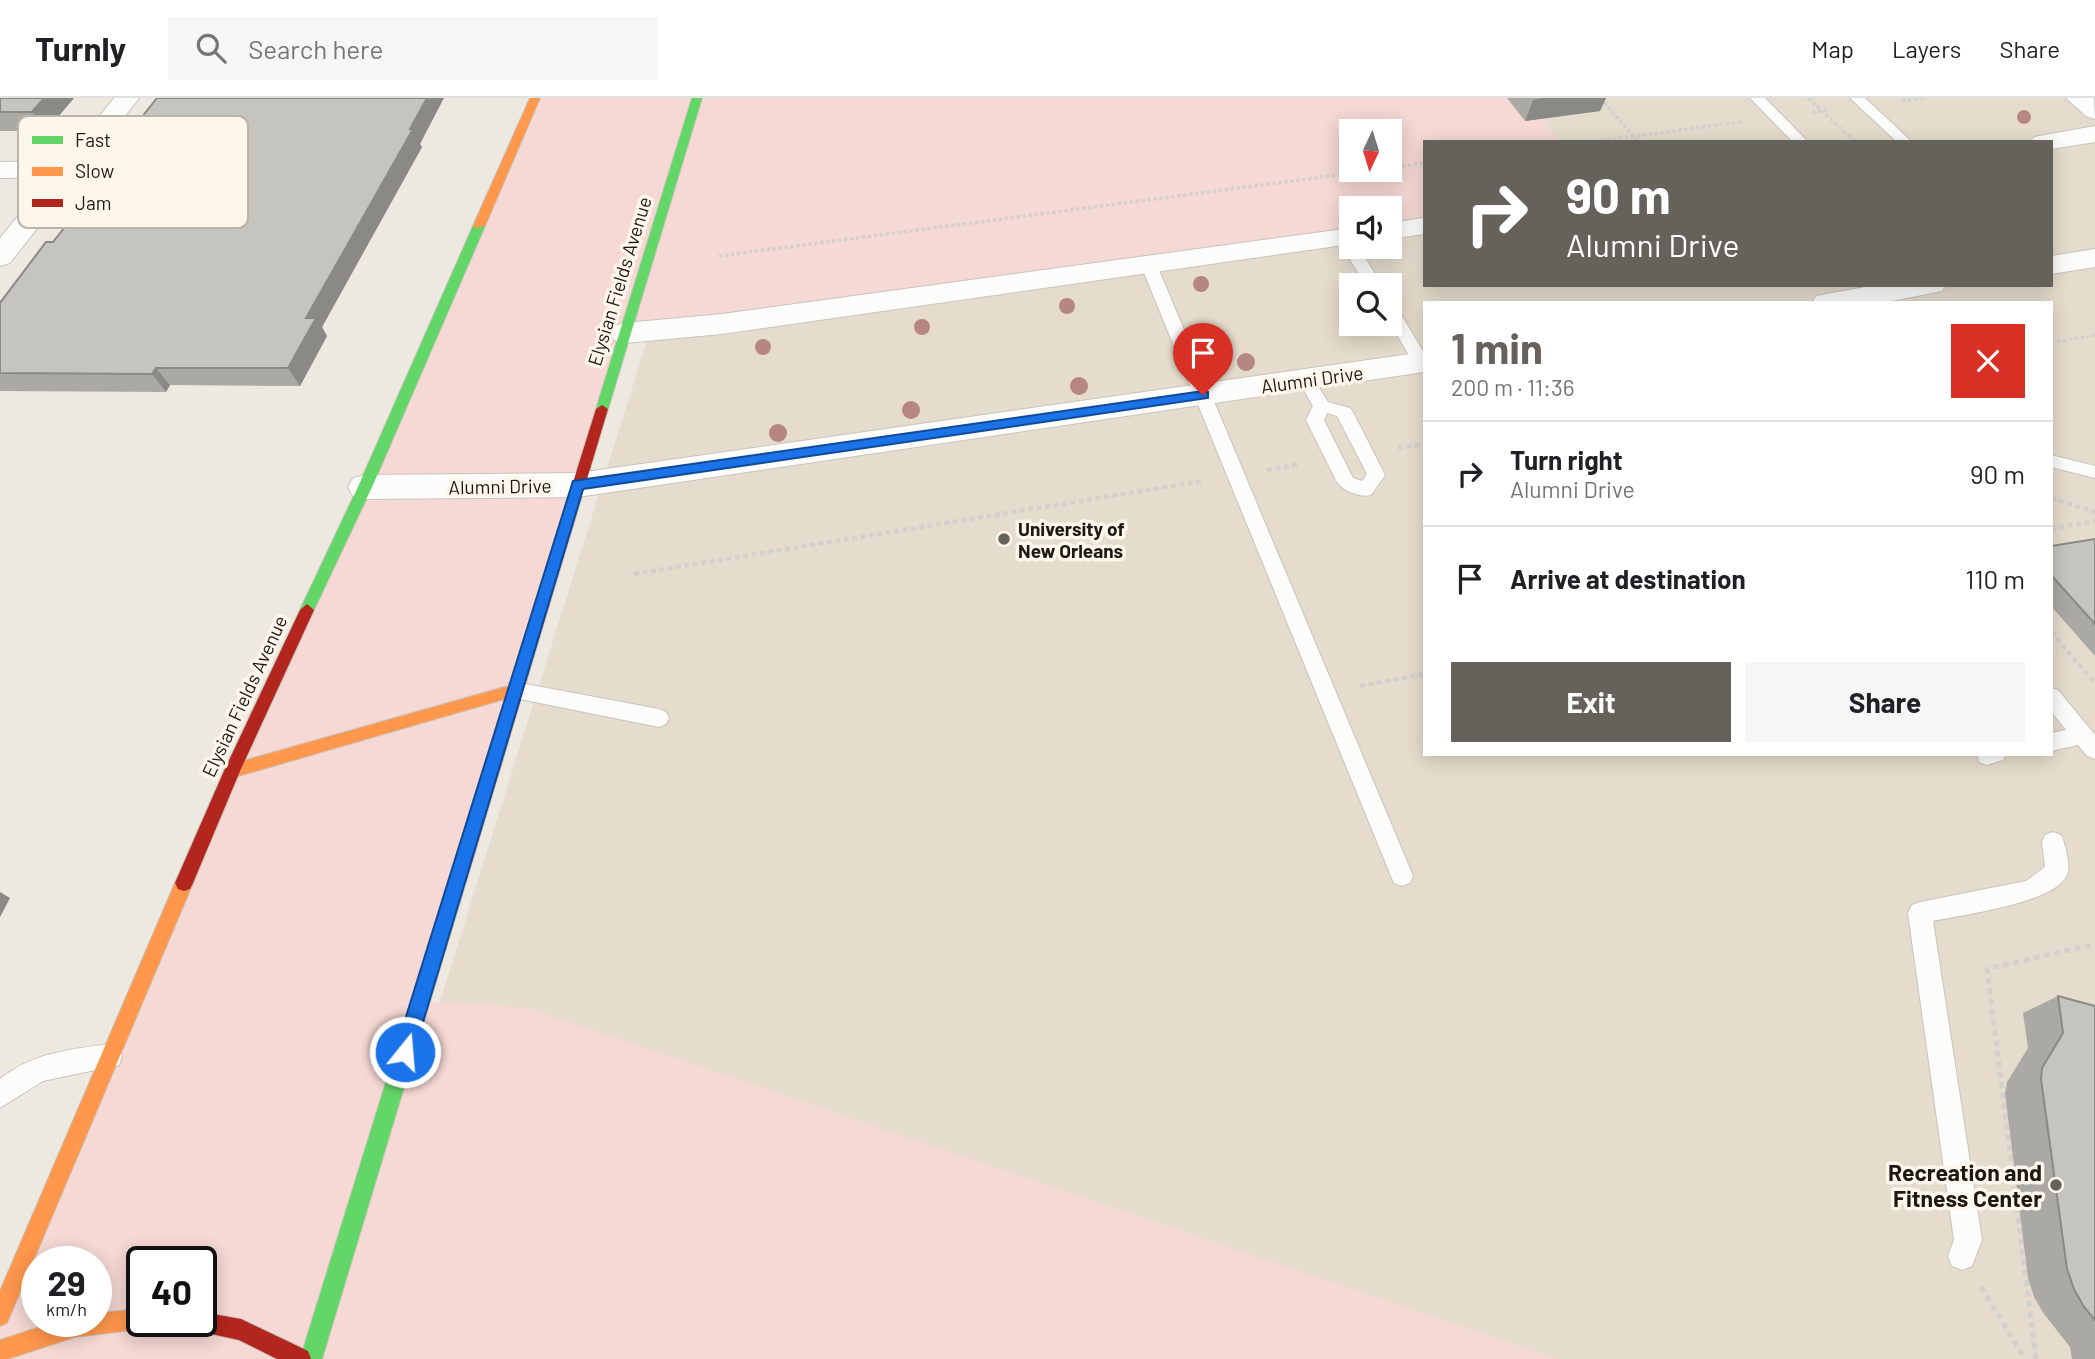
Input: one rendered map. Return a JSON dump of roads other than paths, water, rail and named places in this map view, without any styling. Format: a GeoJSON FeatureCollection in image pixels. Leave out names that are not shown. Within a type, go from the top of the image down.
{"type":"FeatureCollection","features":[{"type":"Feature","properties":{"kind":"street"},"geometry":{"type":"LineString","coordinates":[[112,116],[127,98]]}},
{"type":"Feature","properties":{"kind":"street","name":"Elysian Fields Avenue"},"geometry":{"type":"LineString","coordinates":[[0,1316],[232,771],[365,487],[535,98]]}},
{"type":"Feature","properties":{"kind":"street","name":"Elysian Fields Avenue"},"geometry":{"type":"LineString","coordinates":[[310,1359],[697,98]]}},
{"type":"Feature","properties":{"kind":"street"},"geometry":{"type":"LineString","coordinates":[[2078,98],[2095,111]]}},
{"type":"Feature","properties":{"kind":"street"},"geometry":{"type":"LineString","coordinates":[[2053,140],[2095,134]]}},
{"type":"Feature","properties":{"kind":"street"},"geometry":{"type":"LineString","coordinates":[[0,170],[18,170]]}},
{"type":"Feature","properties":{"kind":"street"},"geometry":{"type":"LineString","coordinates":[[1402,229],[1423,226]]}},
{"type":"Feature","properties":{"kind":"street"},"geometry":{"type":"LineString","coordinates":[[0,257],[22,228]]}},
{"type":"Feature","properties":{"kind":"street"},"geometry":{"type":"LineString","coordinates":[[625,333],[722,324],[1339,237]]}},
{"type":"Feature","properties":{"kind":"street"},"geometry":{"type":"LineString","coordinates":[[2053,265],[2095,258]]}},
{"type":"Feature","properties":{"kind":"street"},"geometry":{"type":"LineString","coordinates":[[1856,300],[1922,287]]}},
{"type":"Feature","properties":{"kind":"street","name":"Alumni Drive"},"geometry":{"type":"LineString","coordinates":[[365,487],[578,485],[1203,395],[1314,393],[1423,363]]}},
{"type":"Feature","properties":{"kind":"street"},"geometry":{"type":"LineString","coordinates":[[232,771],[515,690]]}},
{"type":"Feature","properties":{"kind":"street"},"geometry":{"type":"LineString","coordinates":[[0,1351],[75,1326],[126,1321]]}},
{"type":"Feature","properties":{"kind":"street"},"geometry":{"type":"LineString","coordinates":[[217,1326],[241,1330],[300,1359]]}},
{"type":"Feature","properties":{"kind":"lane"},"geometry":{"type":"LineString","coordinates":[[1757,98],[1799,140]]}},
{"type":"Feature","properties":{"kind":"lane"},"geometry":{"type":"LineString","coordinates":[[1857,98],[1903,140]]}},
{"type":"Feature","properties":{"kind":"lane"},"geometry":{"type":"LineString","coordinates":[[1148,263],[1402,876]]}},
{"type":"Feature","properties":{"kind":"lane"},"geometry":{"type":"LineString","coordinates":[[1402,329],[1423,363]]}},
{"type":"Feature","properties":{"kind":"lane"},"geometry":{"type":"LineString","coordinates":[[1314,393],[1344,412],[1376,475],[1365,490],[1346,482],[1315,420],[1314,393]]}},
{"type":"Feature","properties":{"kind":"lane"},"geometry":{"type":"LineString","coordinates":[[2053,462],[2095,472]]}},
{"type":"Feature","properties":{"kind":"lane"},"geometry":{"type":"LineString","coordinates":[[515,690],[659,718]]}},
{"type":"Feature","properties":{"kind":"lane"},"geometry":{"type":"LineString","coordinates":[[2053,698],[2089,742]]}},
{"type":"Feature","properties":{"kind":"lane"},"geometry":{"type":"LineString","coordinates":[[2053,742],[2089,742]]}},
{"type":"Feature","properties":{"kind":"lane"},"geometry":{"type":"LineString","coordinates":[[1962,1256],[1968,1240],[1920,914],[2032,890],[2057,871],[2053,842]]}},
{"type":"Feature","properties":{"kind":"lane"},"geometry":{"type":"LineString","coordinates":[[0,1096],[15,1082],[45,1065],[110,1056]]}},
{"type":"Feature","properties":{"kind":"place","name":"University of New Orleans"},"geometry":{"type":"Point","coordinates":[1004,539]}},
{"type":"Feature","properties":{"kind":"place","name":"Recreation and Fitness Center"},"geometry":{"type":"Point","coordinates":[2056,1185]}}]}
